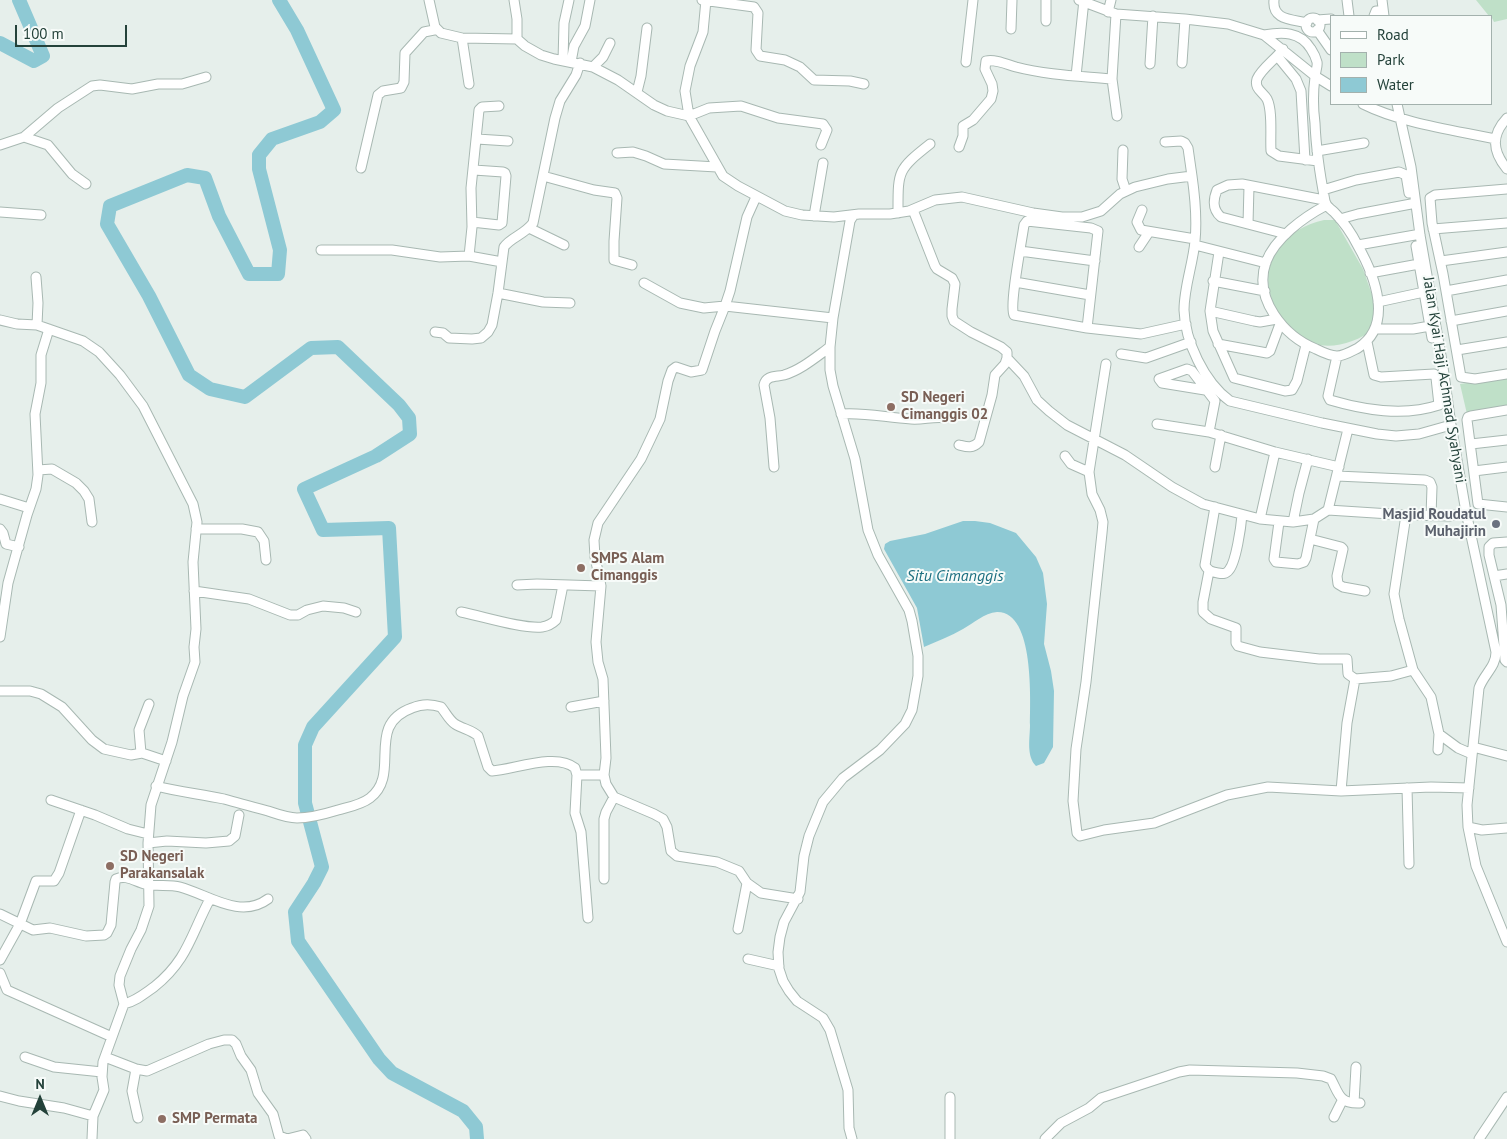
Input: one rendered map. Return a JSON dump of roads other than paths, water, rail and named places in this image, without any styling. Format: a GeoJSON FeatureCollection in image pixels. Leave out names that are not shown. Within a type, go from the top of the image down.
{"type":"FeatureCollection","features":[{"type":"Feature","properties":{"kind":"street"},"geometry":{"type":"LineString","coordinates":[[429,0],[435,27],[441,33],[462,38],[517,39],[535,52],[593,67],[637,92],[662,109],[689,116],[709,108],[741,106],[778,118],[823,124],[827,130],[821,145]]}},
{"type":"Feature","properties":{"kind":"street"},"geometry":{"type":"LineString","coordinates":[[514,0],[517,19],[517,39]]}},
{"type":"Feature","properties":{"kind":"street"},"geometry":{"type":"LineString","coordinates":[[435,332],[443,333],[452,339],[476,339],[484,336],[492,326],[504,247],[507,242],[525,232],[535,217],[555,118],[560,101],[576,75],[571,62],[564,23],[569,0]]}},
{"type":"Feature","properties":{"kind":"street"},"geometry":{"type":"LineString","coordinates":[[571,62],[574,46],[585,26],[590,0]]}},
{"type":"Feature","properties":{"kind":"street"},"geometry":{"type":"LineString","coordinates":[[864,84],[850,81],[814,80],[800,67],[785,60],[757,54],[758,12],[754,7],[749,3],[705,0],[703,32],[690,66],[685,91],[689,116],[723,176],[756,197],[785,211],[814,216],[898,213],[913,210],[934,200],[962,197],[1033,213],[1062,217],[1082,217],[1102,211],[1126,191],[1156,181],[1192,176]]}},
{"type":"Feature","properties":{"kind":"street"},"geometry":{"type":"LineString","coordinates":[[966,62],[974,0]]}},
{"type":"Feature","properties":{"kind":"street"},"geometry":{"type":"LineString","coordinates":[[1011,29],[1012,0]]}},
{"type":"Feature","properties":{"kind":"street"},"geometry":{"type":"LineString","coordinates":[[1046,0],[1046,21]]}},
{"type":"Feature","properties":{"kind":"street"},"geometry":{"type":"LineString","coordinates":[[1111,0],[1112,80],[1117,116]]}},
{"type":"Feature","properties":{"kind":"street"},"geometry":{"type":"LineString","coordinates":[[1274,0],[1274,8],[1278,15],[1307,25],[1313,32],[1317,25],[1330,19]]}},
{"type":"Feature","properties":{"kind":"street"},"geometry":{"type":"LineString","coordinates":[[1347,0],[1350,15]]}},
{"type":"Feature","properties":{"kind":"street"},"geometry":{"type":"LineString","coordinates":[[1076,76],[1082,1],[1112,13],[1228,24],[1264,35],[1274,33],[1292,33],[1296,35],[1310,48],[1317,62],[1314,100],[1318,161],[1325,203]]}},
{"type":"Feature","properties":{"kind":"street"},"geometry":{"type":"LineString","coordinates":[[1150,64],[1152,16]]}},
{"type":"Feature","properties":{"kind":"street"},"geometry":{"type":"LineString","coordinates":[[1182,63],[1184,19]]}},
{"type":"Feature","properties":{"kind":"street"},"geometry":{"type":"LineString","coordinates":[[1296,35],[1307,25]]}},
{"type":"Feature","properties":{"kind":"street"},"geometry":{"type":"LineString","coordinates":[[1317,25],[1330,48]]}},
{"type":"Feature","properties":{"kind":"street"},"geometry":{"type":"LineString","coordinates":[[360,168],[378,95],[383,91],[401,88],[404,82],[405,53],[424,32],[434,30],[435,27]]}},
{"type":"Feature","properties":{"kind":"street"},"geometry":{"type":"LineString","coordinates":[[637,92],[647,28]]}},
{"type":"Feature","properties":{"kind":"street"},"geometry":{"type":"LineString","coordinates":[[1264,35],[1280,53],[1301,91],[1305,160]]}},
{"type":"Feature","properties":{"kind":"street"},"geometry":{"type":"LineString","coordinates":[[462,38],[469,84]]}},
{"type":"Feature","properties":{"kind":"street"},"geometry":{"type":"LineString","coordinates":[[593,67],[606,53],[610,43]]}},
{"type":"Feature","properties":{"kind":"street"},"geometry":{"type":"LineString","coordinates":[[1280,53],[1330,85]]}},
{"type":"Feature","properties":{"kind":"street"},"geometry":{"type":"LineString","coordinates":[[1280,53],[1256,81],[1256,86],[1267,99],[1271,151],[1279,156],[1318,161]]}},
{"type":"Feature","properties":{"kind":"street"},"geometry":{"type":"LineString","coordinates":[[959,147],[963,136],[963,126],[973,120],[991,99],[993,91],[985,69],[986,62],[992,60],[1033,70],[1112,80]]}},
{"type":"Feature","properties":{"kind":"street"},"geometry":{"type":"LineString","coordinates":[[0,145],[24,137],[58,108],[92,86],[132,88],[158,84],[182,84],[206,76]]}},
{"type":"Feature","properties":{"kind":"street"},"geometry":{"type":"LineString","coordinates":[[1365,105],[1374,110],[1400,117],[1495,139]]}},
{"type":"Feature","properties":{"kind":"street","name":"Jalan Kyai Haji Achmad Syahyani"},"geometry":{"type":"LineString","coordinates":[[1397,105],[1411,167],[1420,235],[1466,512],[1496,652],[1495,663],[1481,681],[1479,688],[1469,788],[1468,828],[1476,866],[1503,918],[1507,942]]}},
{"type":"Feature","properties":{"kind":"street"},"geometry":{"type":"LineString","coordinates":[[469,256],[472,222],[471,198],[480,108],[499,106]]}},
{"type":"Feature","properties":{"kind":"street"},"geometry":{"type":"LineString","coordinates":[[1507,118],[1499,128],[1495,139],[1497,155],[1507,169]]}},
{"type":"Feature","properties":{"kind":"street"},"geometry":{"type":"LineString","coordinates":[[24,137],[52,148],[72,174],[86,184]]}},
{"type":"Feature","properties":{"kind":"street"},"geometry":{"type":"LineString","coordinates":[[476,139],[508,141]]}},
{"type":"Feature","properties":{"kind":"street"},"geometry":{"type":"LineString","coordinates":[[1165,142],[1181,141],[1188,148],[1192,176],[1195,242],[1185,297],[1186,324],[1198,360],[1205,390],[1215,401],[1209,432]]}},
{"type":"Feature","properties":{"kind":"street"},"geometry":{"type":"LineString","coordinates":[[1317,151],[1364,143]]}},
{"type":"Feature","properties":{"kind":"street"},"geometry":{"type":"LineString","coordinates":[[898,213],[900,174],[910,159],[930,144]]}},
{"type":"Feature","properties":{"kind":"street"},"geometry":{"type":"LineString","coordinates":[[1123,150],[1122,179],[1126,191]]}},
{"type":"Feature","properties":{"kind":"street"},"geometry":{"type":"LineString","coordinates":[[617,153],[632,152],[664,164],[717,167]]}},
{"type":"Feature","properties":{"kind":"street"},"geometry":{"type":"LineString","coordinates":[[814,216],[823,163]]}},
{"type":"Feature","properties":{"kind":"street"},"geometry":{"type":"LineString","coordinates":[[472,222],[502,223],[506,176],[503,172],[474,170]]}},
{"type":"Feature","properties":{"kind":"street"},"geometry":{"type":"LineString","coordinates":[[1323,190],[1356,180],[1402,172],[1406,175],[1432,338]]}},
{"type":"Feature","properties":{"kind":"street"},"geometry":{"type":"LineString","coordinates":[[543,176],[594,190],[615,193],[617,198],[614,260],[632,265]]}},
{"type":"Feature","properties":{"kind":"street"},"geometry":{"type":"LineString","coordinates":[[1286,234],[1221,217],[1215,210],[1214,203],[1217,190],[1235,184],[1325,203],[1340,219],[1358,245],[1370,273],[1378,302],[1379,319],[1376,329],[1367,342],[1347,354],[1337,356],[1306,345],[1291,335],[1279,322],[1268,302],[1264,281],[1266,262],[1286,234],[1325,203]]}},
{"type":"Feature","properties":{"kind":"street"},"geometry":{"type":"LineString","coordinates":[[1248,224],[1249,186]]}},
{"type":"Feature","properties":{"kind":"street"},"geometry":{"type":"LineString","coordinates":[[1507,189],[1431,196],[1430,201],[1433,228],[1461,377],[1475,379],[1507,374]]}},
{"type":"Feature","properties":{"kind":"street"},"geometry":{"type":"LineString","coordinates":[[756,197],[747,218],[730,291],[714,331],[702,370],[691,372],[676,367],[672,370],[668,380],[660,419],[641,459],[598,523],[594,540],[595,557],[601,586],[596,642],[604,701],[606,758],[604,775],[606,784],[614,797],[663,819],[667,827],[671,851],[677,856],[704,860],[731,868],[739,871],[747,883],[761,893],[798,899]]}},
{"type":"Feature","properties":{"kind":"street"},"geometry":{"type":"LineString","coordinates":[[1340,219],[1411,204]]}},
{"type":"Feature","properties":{"kind":"street"},"geometry":{"type":"LineString","coordinates":[[913,210],[935,266],[952,278],[955,284],[952,310],[954,321],[1007,352],[1007,358],[995,376],[992,395],[979,442],[970,448],[959,444]]}},
{"type":"Feature","properties":{"kind":"street"},"geometry":{"type":"LineString","coordinates":[[1142,210],[1137,222],[1141,230],[1195,242],[1219,252],[1266,262]]}},
{"type":"Feature","properties":{"kind":"street"},"geometry":{"type":"LineString","coordinates":[[0,212],[41,214]]}},
{"type":"Feature","properties":{"kind":"street"},"geometry":{"type":"LineString","coordinates":[[852,1139],[849,1128],[848,1090],[830,1030],[823,1018],[797,1001],[789,991],[783,981],[779,966],[780,937],[784,922],[798,899],[809,836],[823,802],[843,778],[880,750],[905,724],[912,710],[918,676],[918,656],[909,610],[871,540],[866,524],[855,459],[833,386],[830,347],[833,318],[850,221],[853,216]]}},
{"type":"Feature","properties":{"kind":"street"},"geometry":{"type":"LineString","coordinates":[[1085,326],[1095,261],[1097,229],[1027,221],[1024,225],[1015,282],[1012,310],[1014,315],[1085,326],[1140,328],[1155,331],[1186,324]]}},
{"type":"Feature","properties":{"kind":"street"},"geometry":{"type":"LineString","coordinates":[[1433,228],[1507,223]]}},
{"type":"Feature","properties":{"kind":"street"},"geometry":{"type":"LineString","coordinates":[[529,228],[564,245]]}},
{"type":"Feature","properties":{"kind":"street"},"geometry":{"type":"LineString","coordinates":[[1139,247],[1150,232]]}},
{"type":"Feature","properties":{"kind":"street"},"geometry":{"type":"LineString","coordinates":[[1358,245],[1415,235]]}},
{"type":"Feature","properties":{"kind":"street"},"geometry":{"type":"LineString","coordinates":[[321,250],[378,249],[440,256],[469,256],[502,262]]}},
{"type":"Feature","properties":{"kind":"street"},"geometry":{"type":"LineString","coordinates":[[1020,251],[1095,261]]}},
{"type":"Feature","properties":{"kind":"street"},"geometry":{"type":"LineString","coordinates":[[1219,252],[1213,281],[1210,311],[1213,331],[1234,378],[1285,391],[1292,390],[1295,387],[1306,345]]}},
{"type":"Feature","properties":{"kind":"street"},"geometry":{"type":"LineString","coordinates":[[1440,260],[1507,252]]}},
{"type":"Feature","properties":{"kind":"street"},"geometry":{"type":"LineString","coordinates":[[1370,273],[1419,264]]}},
{"type":"Feature","properties":{"kind":"street"},"geometry":{"type":"LineString","coordinates":[[36,277],[37,325]]}},
{"type":"Feature","properties":{"kind":"street"},"geometry":{"type":"LineString","coordinates":[[1446,290],[1507,280]]}},
{"type":"Feature","properties":{"kind":"street"},"geometry":{"type":"LineString","coordinates":[[1213,281],[1265,291]]}},
{"type":"Feature","properties":{"kind":"street"},"geometry":{"type":"LineString","coordinates":[[1015,282],[1090,295]]}},
{"type":"Feature","properties":{"kind":"street"},"geometry":{"type":"LineString","coordinates":[[644,284],[680,303],[704,308],[725,306],[833,318]]}},
{"type":"Feature","properties":{"kind":"street"},"geometry":{"type":"LineString","coordinates":[[498,292],[543,302],[570,303]]}},
{"type":"Feature","properties":{"kind":"street"},"geometry":{"type":"LineString","coordinates":[[1378,302],[1424,292]]}},
{"type":"Feature","properties":{"kind":"street"},"geometry":{"type":"LineString","coordinates":[[1210,311],[1260,322],[1279,322]]}},
{"type":"Feature","properties":{"kind":"street"},"geometry":{"type":"LineString","coordinates":[[1451,321],[1507,311]]}},
{"type":"Feature","properties":{"kind":"street"},"geometry":{"type":"LineString","coordinates":[[0,320],[17,324],[37,325],[82,341],[95,348],[138,398],[196,512],[194,562],[195,662],[183,696],[166,762],[156,786],[151,806],[148,838],[150,904],[120,976],[119,985],[124,1004],[105,1057],[102,1072],[104,1090],[93,1116],[92,1139]]}},
{"type":"Feature","properties":{"kind":"street"},"geometry":{"type":"LineString","coordinates":[[1218,344],[1267,353],[1270,351],[1279,322]]}},
{"type":"Feature","properties":{"kind":"street"},"geometry":{"type":"LineString","coordinates":[[1376,329],[1413,329],[1430,326]]}},
{"type":"Feature","properties":{"kind":"street"},"geometry":{"type":"LineString","coordinates":[[0,636],[8,582],[37,485],[35,414],[41,383],[41,355],[49,329]]}},
{"type":"Feature","properties":{"kind":"street"},"geometry":{"type":"LineString","coordinates":[[1121,354],[1146,358],[1191,342]]}},
{"type":"Feature","properties":{"kind":"street"},"geometry":{"type":"LineString","coordinates":[[1337,356],[1328,396],[1330,400],[1372,411],[1411,410],[1438,405],[1434,374],[1381,377],[1374,375],[1367,342]]}},
{"type":"Feature","properties":{"kind":"street"},"geometry":{"type":"LineString","coordinates":[[1457,350],[1507,342]]}},
{"type":"Feature","properties":{"kind":"street"},"geometry":{"type":"LineString","coordinates":[[774,467],[765,381],[768,378],[784,375],[795,370],[830,347]]}},
{"type":"Feature","properties":{"kind":"street"},"geometry":{"type":"LineString","coordinates":[[1007,358],[1019,369],[1037,400],[1067,425],[1125,455],[1186,496],[1215,507],[1242,515],[1279,522],[1314,519],[1328,510],[1431,516],[1450,516],[1466,512]]}},
{"type":"Feature","properties":{"kind":"street"},"geometry":{"type":"LineString","coordinates":[[1106,364],[1089,472],[1092,494],[1100,510],[1103,522],[1086,682],[1076,749],[1073,801],[1077,833],[1080,836],[1104,830],[1154,823],[1227,795],[1268,787],[1341,791],[1469,788]]}},
{"type":"Feature","properties":{"kind":"street"},"geometry":{"type":"LineString","coordinates":[[1205,390],[1162,383],[1159,379],[1187,369],[1230,401],[1348,429],[1396,436],[1419,434],[1451,425]]}},
{"type":"Feature","properties":{"kind":"street"},"geometry":{"type":"LineString","coordinates":[[1507,410],[1468,417],[1478,504],[1507,507]]}},
{"type":"Feature","properties":{"kind":"street"},"geometry":{"type":"LineString","coordinates":[[842,414],[866,413],[914,419],[924,417],[946,418]]}},
{"type":"Feature","properties":{"kind":"street"},"geometry":{"type":"LineString","coordinates":[[1157,424],[1221,435],[1275,452],[1308,459],[1338,471],[1425,480],[1430,482],[1432,487],[1431,516]]}},
{"type":"Feature","properties":{"kind":"street"},"geometry":{"type":"LineString","coordinates":[[1328,510],[1348,429]]}},
{"type":"Feature","properties":{"kind":"street"},"geometry":{"type":"LineString","coordinates":[[1215,467],[1221,435]]}},
{"type":"Feature","properties":{"kind":"street"},"geometry":{"type":"LineString","coordinates":[[1471,444],[1507,440]]}},
{"type":"Feature","properties":{"kind":"street"},"geometry":{"type":"LineString","coordinates":[[1260,519],[1275,452]]}},
{"type":"Feature","properties":{"kind":"street"},"geometry":{"type":"LineString","coordinates":[[1065,456],[1071,464],[1089,472]]}},
{"type":"Feature","properties":{"kind":"street"},"geometry":{"type":"LineString","coordinates":[[1293,522],[1308,459]]}},
{"type":"Feature","properties":{"kind":"street"},"geometry":{"type":"LineString","coordinates":[[1474,472],[1507,468]]}},
{"type":"Feature","properties":{"kind":"street"},"geometry":{"type":"LineString","coordinates":[[38,470],[52,470],[76,483],[84,491],[90,504],[92,522]]}},
{"type":"Feature","properties":{"kind":"street"},"geometry":{"type":"LineString","coordinates":[[0,500],[29,508]]}},
{"type":"Feature","properties":{"kind":"street"},"geometry":{"type":"LineString","coordinates":[[1215,507],[1206,562],[1208,570],[1203,612],[1211,619],[1236,628],[1235,641],[1237,645],[1260,652],[1319,659],[1347,659],[1348,674],[1355,679],[1390,676],[1413,670]]}},
{"type":"Feature","properties":{"kind":"street"},"geometry":{"type":"LineString","coordinates":[[1208,570],[1221,574],[1230,569],[1242,515]]}},
{"type":"Feature","properties":{"kind":"street"},"geometry":{"type":"LineString","coordinates":[[1406,515],[1394,594],[1413,670],[1431,697],[1438,734],[1438,750]]}},
{"type":"Feature","properties":{"kind":"street"},"geometry":{"type":"LineString","coordinates":[[1279,522],[1274,559],[1276,562],[1298,564],[1304,562],[1314,519]]}},
{"type":"Feature","properties":{"kind":"street"},"geometry":{"type":"LineString","coordinates":[[0,529],[6,544],[18,548]]}},
{"type":"Feature","properties":{"kind":"street"},"geometry":{"type":"LineString","coordinates":[[196,529],[242,529],[258,532],[264,541],[266,560]]}},
{"type":"Feature","properties":{"kind":"street"},"geometry":{"type":"LineString","coordinates":[[1310,539],[1341,547],[1337,576],[1338,584],[1365,592]]}},
{"type":"Feature","properties":{"kind":"street"},"geometry":{"type":"LineString","coordinates":[[1507,542],[1493,543],[1489,547],[1494,576],[1504,605],[1507,662]]}},
{"type":"Feature","properties":{"kind":"street"},"geometry":{"type":"LineString","coordinates":[[1494,576],[1507,574]]}},
{"type":"Feature","properties":{"kind":"street"},"geometry":{"type":"LineString","coordinates":[[517,585],[601,586]]}},
{"type":"Feature","properties":{"kind":"street"},"geometry":{"type":"LineString","coordinates":[[461,612],[528,626],[549,626],[553,624],[557,616],[563,585]]}},
{"type":"Feature","properties":{"kind":"street"},"geometry":{"type":"LineString","coordinates":[[194,591],[249,598],[290,615],[298,615],[307,610],[323,606],[344,608],[356,612]]}},
{"type":"Feature","properties":{"kind":"street"},"geometry":{"type":"LineString","coordinates":[[1341,791],[1347,723],[1355,679]]}},
{"type":"Feature","properties":{"kind":"street"},"geometry":{"type":"LineString","coordinates":[[0,691],[30,691],[41,694],[62,707],[100,747],[110,752],[131,755],[141,753],[166,762]]}},
{"type":"Feature","properties":{"kind":"street"},"geometry":{"type":"LineString","coordinates":[[571,707],[604,701]]}},
{"type":"Feature","properties":{"kind":"street"},"geometry":{"type":"LineString","coordinates":[[141,753],[139,730],[149,704]]}},
{"type":"Feature","properties":{"kind":"street"},"geometry":{"type":"LineString","coordinates":[[156,786],[223,799],[292,818],[306,818],[324,814],[363,802],[377,791],[385,769],[385,736],[388,729],[397,716],[406,710],[416,706],[436,705],[441,707],[455,724],[474,732],[481,742],[488,767],[492,771],[539,762],[568,764],[575,768],[577,776],[575,813],[580,832],[588,918]]}},
{"type":"Feature","properties":{"kind":"street"},"geometry":{"type":"LineString","coordinates":[[1438,734],[1458,748],[1507,756]]}},
{"type":"Feature","properties":{"kind":"street"},"geometry":{"type":"LineString","coordinates":[[577,776],[604,775]]}},
{"type":"Feature","properties":{"kind":"street"},"geometry":{"type":"LineString","coordinates":[[1407,788],[1409,864]]}},
{"type":"Feature","properties":{"kind":"street"},"geometry":{"type":"LineString","coordinates":[[604,879],[604,819],[614,797]]}},
{"type":"Feature","properties":{"kind":"street"},"geometry":{"type":"LineString","coordinates":[[52,800],[100,816],[148,838],[167,841],[206,843],[229,841],[235,836],[239,815]]}},
{"type":"Feature","properties":{"kind":"street"},"geometry":{"type":"LineString","coordinates":[[0,960],[20,924],[36,881],[54,881],[59,873],[81,810]]}},
{"type":"Feature","properties":{"kind":"street"},"geometry":{"type":"LineString","coordinates":[[1468,828],[1482,830],[1507,828]]}},
{"type":"Feature","properties":{"kind":"street"},"geometry":{"type":"LineString","coordinates":[[0,914],[33,930],[50,928],[86,936],[104,935],[111,925],[116,879],[125,877],[148,885],[180,887],[227,904],[249,907],[268,900]]}},
{"type":"Feature","properties":{"kind":"street"},"geometry":{"type":"LineString","coordinates":[[738,929],[747,883]]}},
{"type":"Feature","properties":{"kind":"street"},"geometry":{"type":"LineString","coordinates":[[124,1004],[141,997],[172,971],[192,940],[210,899]]}},
{"type":"Feature","properties":{"kind":"street"},"geometry":{"type":"LineString","coordinates":[[748,959],[779,966]]}},
{"type":"Feature","properties":{"kind":"street"},"geometry":{"type":"LineString","coordinates":[[0,973],[7,990],[112,1037]]}},
{"type":"Feature","properties":{"kind":"street"},"geometry":{"type":"LineString","coordinates":[[105,1057],[136,1069],[150,1070],[209,1044],[232,1040],[251,1070],[258,1093],[273,1114],[279,1136],[287,1139],[303,1135],[306,1139]]}},
{"type":"Feature","properties":{"kind":"street"},"geometry":{"type":"LineString","coordinates":[[25,1057],[54,1067],[102,1072]]}},
{"type":"Feature","properties":{"kind":"street"},"geometry":{"type":"LineString","coordinates":[[1045,1139],[1061,1123],[1089,1108],[1101,1098],[1190,1070],[1280,1072],[1324,1076],[1331,1079],[1335,1090],[1343,1099],[1357,1103],[1356,1067]]}},
{"type":"Feature","properties":{"kind":"street"},"geometry":{"type":"LineString","coordinates":[[136,1069],[132,1091],[138,1118]]}},
{"type":"Feature","properties":{"kind":"street"},"geometry":{"type":"LineString","coordinates":[[0,1096],[30,1104],[64,1108],[93,1116]]}},
{"type":"Feature","properties":{"kind":"street"},"geometry":{"type":"LineString","coordinates":[[950,1097],[950,1139]]}},
{"type":"Feature","properties":{"kind":"street"},"geometry":{"type":"LineString","coordinates":[[1334,1117],[1343,1099]]}},
{"type":"Feature","properties":{"kind":"street"},"geometry":{"type":"LineString","coordinates":[[1479,1139],[1506,1099]]}},
{"type":"Feature","properties":{"kind":"water","name":"Situ Cimanggis"},"geometry":{"type":"Polygon","coordinates":[[[963,521],[990,523],[1016,533],[1036,557],[1043,573],[1047,604],[1044,644],[1054,691],[1053,747],[1044,763],[1036,766],[1031,757],[1029,747],[1030,678],[1028,659],[1018,626],[1009,616],[997,612],[992,613],[983,616],[954,634],[924,647],[917,608],[884,549],[885,544],[890,541],[925,534],[963,521]]]}},
{"type":"Feature","properties":{"kind":"waterway"},"geometry":{"type":"LineString","coordinates":[[0,43],[34,61],[43,56],[19,0]]}},
{"type":"Feature","properties":{"kind":"waterway"},"geometry":{"type":"LineString","coordinates":[[279,0],[297,30],[334,110],[320,122],[272,139],[259,155],[259,169],[280,250],[278,274],[249,274],[219,216],[205,178],[187,175],[110,206],[107,224],[149,296],[189,375],[210,389],[245,397],[311,348],[338,347],[399,405],[409,418],[410,434],[376,456],[304,489],[323,530],[389,528],[395,637],[313,727],[305,745],[305,803],[322,867],[295,912],[298,941],[379,1059],[392,1073],[463,1111],[476,1127],[477,1139]]}},
{"type":"Feature","properties":{"kind":"place","name":"SD Negeri Cimanggis 02"},"geometry":{"type":"Point","coordinates":[891,407]}},
{"type":"Feature","properties":{"kind":"place","name":"Masjid Roudatul Muhajirin"},"geometry":{"type":"Point","coordinates":[1496,524]}},
{"type":"Feature","properties":{"kind":"place","name":"SMPS Alam Cimanggis"},"geometry":{"type":"Point","coordinates":[581,568]}},
{"type":"Feature","properties":{"kind":"place","name":"SD Negeri Parakansalak"},"geometry":{"type":"Point","coordinates":[110,866]}},
{"type":"Feature","properties":{"kind":"place","name":"SMP Permata"},"geometry":{"type":"Point","coordinates":[162,1119]}}]}
